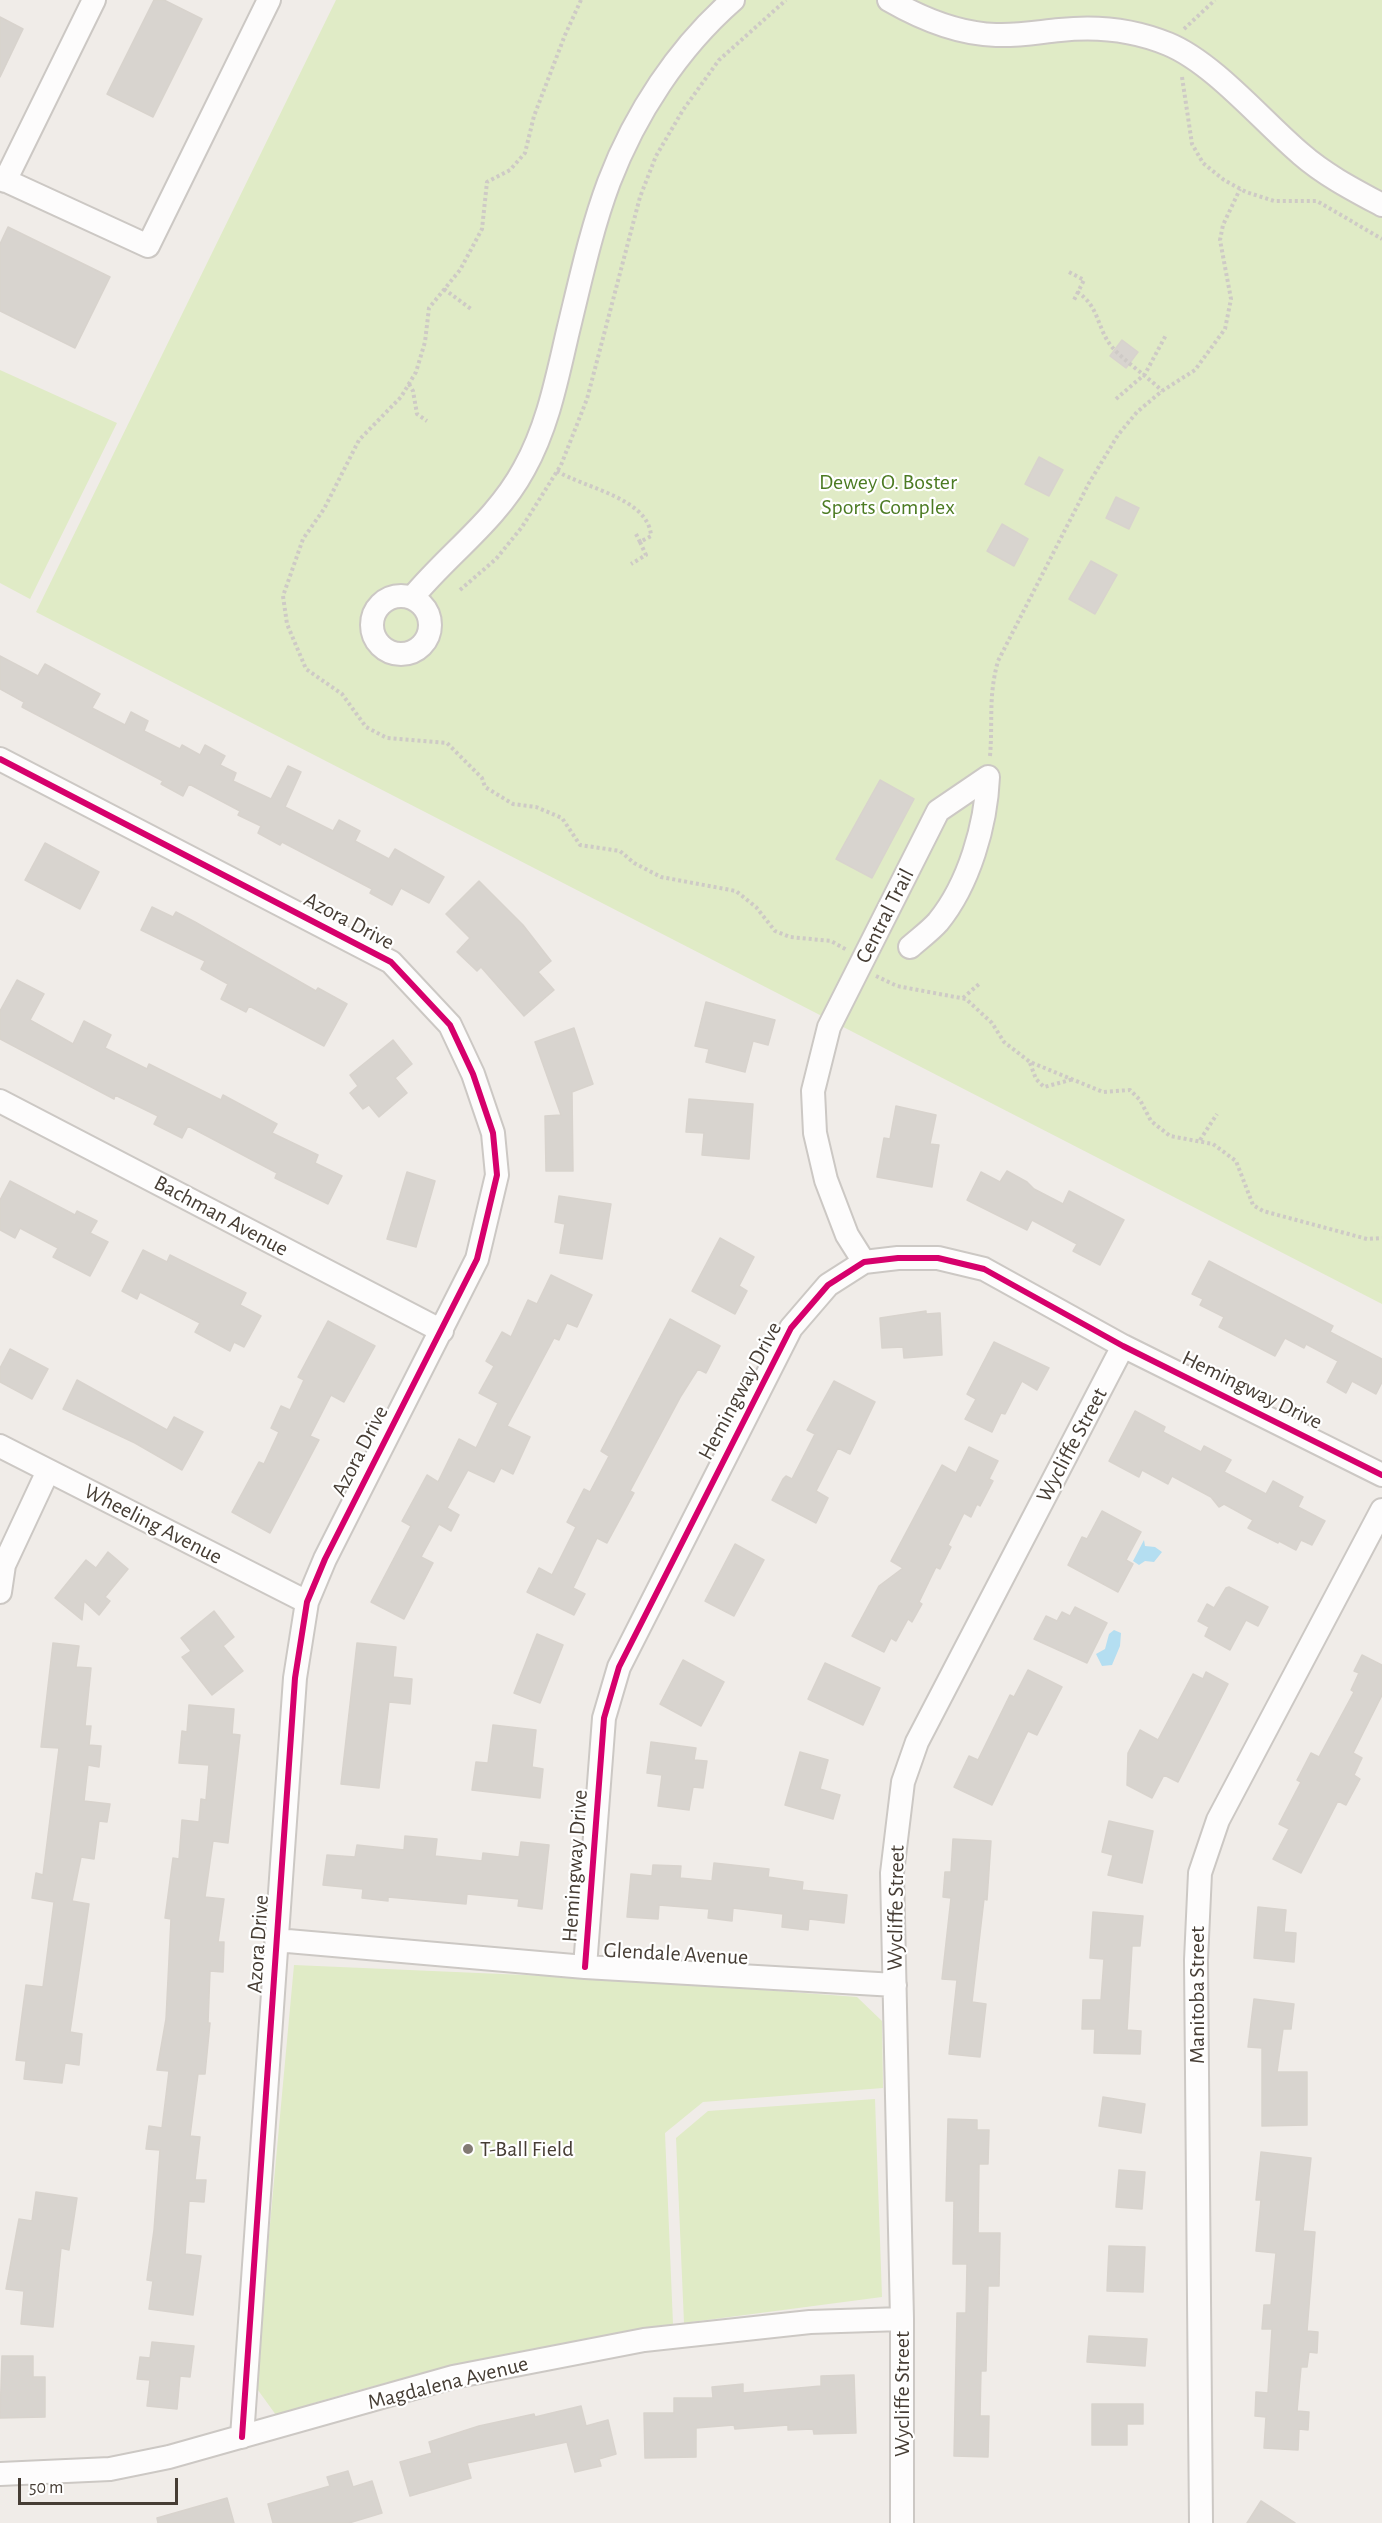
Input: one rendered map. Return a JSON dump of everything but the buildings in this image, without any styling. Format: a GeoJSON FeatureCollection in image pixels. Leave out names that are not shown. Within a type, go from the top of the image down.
{"type":"FeatureCollection","features":[{"type":"Feature","properties":{"kind":"street"},"geometry":{"type":"LineString","coordinates":[[94,0],[3,179],[148,246],[269,0]]}},
{"type":"Feature","properties":{"kind":"street"},"geometry":{"type":"LineString","coordinates":[[412,598],[433,572],[500,507],[524,469],[541,432],[550,404],[609,183],[652,96],[681,56],[716,15],[733,0]]}},
{"type":"Feature","properties":{"kind":"street"},"geometry":{"type":"LineString","coordinates":[[889,0],[946,26],[972,33],[1025,34],[1093,28],[1117,30],[1167,43],[1197,62],[1303,156],[1352,189],[1382,205]]}},
{"type":"Feature","properties":{"kind":"street","name":"Azora Drive"},"geometry":{"type":"LineString","coordinates":[[0,759],[391,962],[450,1025],[473,1074],[493,1133],[497,1175],[477,1259],[325,1559],[307,1602],[295,1678],[242,2437]]}},
{"type":"Feature","properties":{"kind":"street","name":"Central Trail"},"geometry":{"type":"LineString","coordinates":[[910,947],[937,923],[956,894],[970,862],[987,801],[988,777]]}},
{"type":"Feature","properties":{"kind":"street","name":"Central Trail"},"geometry":{"type":"LineString","coordinates":[[864,1262],[847,1235],[826,1180],[815,1133],[813,1091],[829,1027],[938,811],[988,777]]}},
{"type":"Feature","properties":{"kind":"street","name":"Bachman Avenue"},"geometry":{"type":"LineString","coordinates":[[0,1101],[442,1331]]}},
{"type":"Feature","properties":{"kind":"street","name":"Hemingway Drive"},"geometry":{"type":"LineString","coordinates":[[585,1967],[604,1718],[620,1667],[791,1328],[828,1285],[864,1262],[898,1258],[938,1258],[984,1269],[1123,1346],[1382,1475]]}},
{"type":"Feature","properties":{"kind":"street","name":"Wycliffe Street"},"geometry":{"type":"LineString","coordinates":[[902,2523],[902,2319],[892,1872],[903,1782],[917,1742],[1123,1346]]}},
{"type":"Feature","properties":{"kind":"street","name":"Wheeling Avenue"},"geometry":{"type":"LineString","coordinates":[[0,1446],[307,1602]]}},
{"type":"Feature","properties":{"kind":"street"},"geometry":{"type":"LineString","coordinates":[[0,1592],[4,1565],[48,1471]]}},
{"type":"Feature","properties":{"kind":"street","name":"Manitoba Street"},"geometry":{"type":"LineString","coordinates":[[1202,2523],[1196,1960],[1200,1874],[1218,1820],[1382,1510]]}},
{"type":"Feature","properties":{"kind":"street","name":"Glendale Avenue"},"geometry":{"type":"LineString","coordinates":[[276,1940],[585,1967],[895,1985]]}},
{"type":"Feature","properties":{"kind":"street","name":"Magdalena Avenue"},"geometry":{"type":"LineString","coordinates":[[0,2474],[110,2469],[242,2437],[453,2378],[644,2340],[810,2322],[902,2319]]}},
{"type":"Feature","properties":{"kind":"path"},"geometry":{"type":"LineString","coordinates":[[460,590],[496,560],[522,527],[557,471],[587,399],[640,197],[656,156],[683,110],[719,60],[758,22],[786,0]]}},
{"type":"Feature","properties":{"kind":"path"},"geometry":{"type":"LineString","coordinates":[[1179,36],[1215,0]]}},
{"type":"Feature","properties":{"kind":"path"},"geometry":{"type":"LineString","coordinates":[[1178,68],[1187,97],[1187,120],[1192,144],[1203,163],[1224,180],[1240,189],[1274,201],[1317,201],[1382,239]]}},
{"type":"Feature","properties":{"kind":"path"},"geometry":{"type":"LineString","coordinates":[[988,777],[990,701],[998,661],[1089,483],[1118,435],[1137,412],[1162,391],[1195,370],[1225,329],[1231,299],[1221,240],[1223,225],[1240,189]]}},
{"type":"Feature","properties":{"kind":"path"},"geometry":{"type":"LineString","coordinates":[[1069,272],[1084,280],[1074,300]]}},
{"type":"Feature","properties":{"kind":"path"},"geometry":{"type":"LineString","coordinates":[[444,290],[471,309]]}},
{"type":"Feature","properties":{"kind":"path"},"geometry":{"type":"LineString","coordinates":[[1077,292],[1086,297],[1094,309],[1112,347],[1162,391]]}},
{"type":"Feature","properties":{"kind":"path"},"geometry":{"type":"LineString","coordinates":[[1116,399],[1145,374],[1166,336]]}},
{"type":"Feature","properties":{"kind":"path"},"geometry":{"type":"LineString","coordinates":[[409,384],[413,391],[417,414],[427,421]]}},
{"type":"Feature","properties":{"kind":"path"},"geometry":{"type":"LineString","coordinates":[[557,471],[574,482],[619,497],[644,516],[651,526],[651,536],[640,542]]}},
{"type":"Feature","properties":{"kind":"path"},"geometry":{"type":"LineString","coordinates":[[631,564],[646,555],[636,534]]}},
{"type":"Feature","properties":{"kind":"path"},"geometry":{"type":"LineString","coordinates":[[831,941],[851,953]]}},
{"type":"Feature","properties":{"kind":"path"},"geometry":{"type":"LineString","coordinates":[[870,973],[897,986],[963,998],[993,1023],[1004,1041],[1030,1062],[1075,1078],[1103,1092],[1130,1090],[1140,1100],[1151,1121],[1170,1136],[1187,1141],[1200,1140],[1213,1144],[1236,1161],[1253,1205],[1263,1211],[1367,1239],[1382,1238]]}},
{"type":"Feature","properties":{"kind":"path"},"geometry":{"type":"LineString","coordinates":[[963,998],[979,984]]}},
{"type":"Feature","properties":{"kind":"path"},"geometry":{"type":"LineString","coordinates":[[1030,1062],[1036,1078],[1044,1088],[1064,1084],[1075,1078]]}},
{"type":"Feature","properties":{"kind":"path"},"geometry":{"type":"LineString","coordinates":[[1200,1140],[1217,1114]]}},
{"type":"Feature","properties":{"kind":"green space","name":"Dewey O. Boster Sports Complex"},"geometry":{"type":"Polygon","coordinates":[[[336,0],[1382,0],[1382,1304],[36,612],[336,0]]]}},
{"type":"Feature","properties":{"kind":"green space"},"geometry":{"type":"Polygon","coordinates":[[[0,370],[117,423],[30,599],[0,583],[0,370]]]}},
{"type":"Feature","properties":{"kind":"green space"},"geometry":{"type":"Polygon","coordinates":[[[294,1965],[617,1979],[857,1997],[882,2021],[883,2088],[703,2102],[665,2133],[673,2324],[473,2362],[374,2386],[276,2415],[255,2386],[294,1965]]]}},
{"type":"Feature","properties":{"kind":"green space"},"geometry":{"type":"Polygon","coordinates":[[[875,2099],[882,2297],[684,2323],[676,2138],[708,2111],[875,2099]]]}},
{"type":"Feature","properties":{"kind":"water"},"geometry":{"type":"Polygon","coordinates":[[[1144,1540],[1145,1546],[1155,1547],[1162,1552],[1154,1562],[1145,1561],[1139,1565],[1133,1561],[1144,1540]]]}},
{"type":"Feature","properties":{"kind":"water"},"geometry":{"type":"Polygon","coordinates":[[[1114,1630],[1121,1633],[1120,1646],[1112,1665],[1102,1666],[1096,1654],[1105,1649],[1109,1634],[1114,1630]]]}},
{"type":"Feature","properties":{"kind":"cycle path"},"geometry":{"type":"LineString","coordinates":[[0,759],[391,962],[450,1025],[473,1074],[493,1133],[497,1175],[477,1259],[325,1559],[307,1602],[295,1678],[242,2437]]}},
{"type":"Feature","properties":{"kind":"cycle path"},"geometry":{"type":"LineString","coordinates":[[585,1967],[604,1718],[619,1667],[791,1328],[828,1285],[864,1262],[898,1258],[938,1258],[984,1269],[1123,1346],[1382,1475]]}},
{"type":"Feature","properties":{"kind":"place","name":"T-Ball Field"},"geometry":{"type":"Point","coordinates":[468,2149]}}]}
